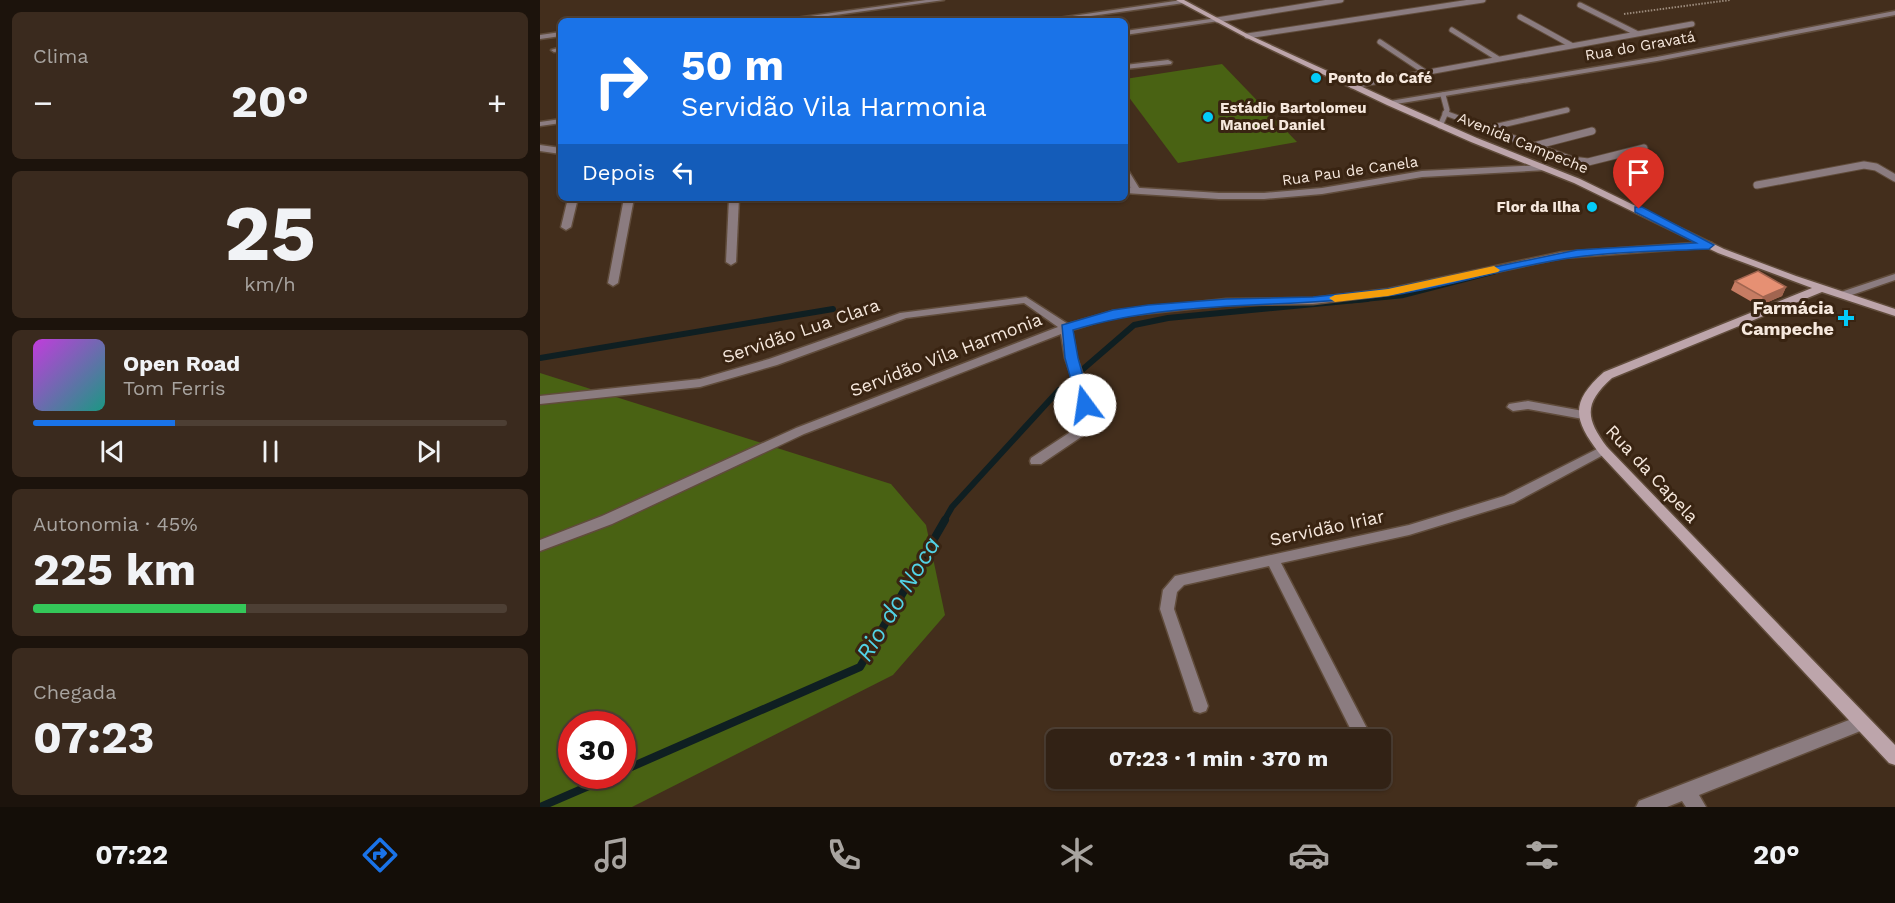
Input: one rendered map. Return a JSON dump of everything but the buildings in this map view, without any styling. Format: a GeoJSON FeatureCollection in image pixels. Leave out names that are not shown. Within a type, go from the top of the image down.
{"type":"FeatureCollection","features":[{"type":"Feature","properties":{"kind":"main road","name":"Avenida Campeche"},"geometry":{"type":"LineString","coordinates":[[1181,1],[1247,36],[1352,86],[1440,126],[1624,202],[1709,245],[1895,313]]}},
{"type":"Feature","properties":{"kind":"main road","name":"Rua da Capela"},"geometry":{"type":"LineString","coordinates":[[1822,288],[1608,375],[1589,393],[1583,415],[1589,431],[1603,450],[1895,757]]}},
{"type":"Feature","properties":{"kind":"street"},"geometry":{"type":"LineString","coordinates":[[818,18],[941,0]]}},
{"type":"Feature","properties":{"kind":"street"},"geometry":{"type":"LineString","coordinates":[[1062,18],[1181,1]]}},
{"type":"Feature","properties":{"kind":"street"},"geometry":{"type":"LineString","coordinates":[[855,11],[857,18]]}},
{"type":"Feature","properties":{"kind":"street","name":"Rua do Gravatá"},"geometry":{"type":"LineString","coordinates":[[1390,103],[1657,59],[1895,13]]}},
{"type":"Feature","properties":{"kind":"street"},"geometry":{"type":"LineString","coordinates":[[1128,33],[1217,20]]}},
{"type":"Feature","properties":{"kind":"street"},"geometry":{"type":"LineString","coordinates":[[540,37],[558,34]]}},
{"type":"Feature","properties":{"kind":"street"},"geometry":{"type":"LineString","coordinates":[[1128,67],[1168,62]]}},
{"type":"Feature","properties":{"kind":"street"},"geometry":{"type":"LineString","coordinates":[[540,124],[558,121]]}},
{"type":"Feature","properties":{"kind":"street"},"geometry":{"type":"LineString","coordinates":[[540,148],[558,151]]}},
{"type":"Feature","properties":{"kind":"street","name":"Rua Pau de Canela"},"geometry":{"type":"LineString","coordinates":[[1128,190],[1211,196],[1264,196],[1322,191],[1422,174],[1542,168]]}},
{"type":"Feature","properties":{"kind":"street"},"geometry":{"type":"LineString","coordinates":[[1128,177],[1137,191]]}},
{"type":"Feature","properties":{"kind":"street"},"geometry":{"type":"LineString","coordinates":[[566,227],[572,201]]}},
{"type":"Feature","properties":{"kind":"street"},"geometry":{"type":"LineString","coordinates":[[613,283],[628,201]]}},
{"type":"Feature","properties":{"kind":"street"},"geometry":{"type":"LineString","coordinates":[[731,262],[734,201]]}},
{"type":"Feature","properties":{"kind":"street","name":"Servidão Vila Harmonia"},"geometry":{"type":"LineString","coordinates":[[540,546],[607,520],[800,430],[1066,328],[1113,314],[1226,302],[1313,301],[1388,292],[1569,254],[1709,245]]}},
{"type":"Feature","properties":{"kind":"street"},"geometry":{"type":"LineString","coordinates":[[1842,295],[1895,277]]}},
{"type":"Feature","properties":{"kind":"street","name":"Servidão Lua Clara"},"geometry":{"type":"LineString","coordinates":[[540,400],[700,383],[773,362],[904,315],[930,310],[1026,300],[1066,328]]}},
{"type":"Feature","properties":{"kind":"street"},"geometry":{"type":"LineString","coordinates":[[1036,461],[1080,432],[1086,418],[1083,392],[1071,358],[1066,328]]}},
{"type":"Feature","properties":{"kind":"street"},"geometry":{"type":"LineString","coordinates":[[1513,406],[1528,405],[1583,415]]}},
{"type":"Feature","properties":{"kind":"street","name":"Servidão Iriar"},"geometry":{"type":"LineString","coordinates":[[1200,706],[1167,609],[1170,590],[1180,580],[1409,530],[1509,500],[1603,450]]}},
{"type":"Feature","properties":{"kind":"street"},"geometry":{"type":"LineString","coordinates":[[1272,559],[1359,729]]}},
{"type":"Feature","properties":{"kind":"street"},"geometry":{"type":"LineString","coordinates":[[1645,807],[1862,723]]}},
{"type":"Feature","properties":{"kind":"street"},"geometry":{"type":"LineString","coordinates":[[1685,791],[1697,807]]}},
{"type":"Feature","properties":{"kind":"lane"},"geometry":{"type":"LineString","coordinates":[[1217,20],[1341,0]]}},
{"type":"Feature","properties":{"kind":"lane"},"geometry":{"type":"LineString","coordinates":[[1247,36],[1483,0]]}},
{"type":"Feature","properties":{"kind":"lane"},"geometry":{"type":"LineString","coordinates":[[1580,5],[1636,33]]}},
{"type":"Feature","properties":{"kind":"lane"},"geometry":{"type":"LineString","coordinates":[[1520,17],[1571,45]]}},
{"type":"Feature","properties":{"kind":"lane"},"geometry":{"type":"LineString","coordinates":[[1352,86],[1692,24]]}},
{"type":"Feature","properties":{"kind":"lane"},"geometry":{"type":"LineString","coordinates":[[1452,30],[1497,58]]}},
{"type":"Feature","properties":{"kind":"lane"},"geometry":{"type":"LineString","coordinates":[[1380,42],[1425,72]]}},
{"type":"Feature","properties":{"kind":"lane"},"geometry":{"type":"LineString","coordinates":[[1440,126],[1445,113],[1443,95]]}},
{"type":"Feature","properties":{"kind":"lane"},"geometry":{"type":"LineString","coordinates":[[1489,128],[1567,111]]}},
{"type":"Feature","properties":{"kind":"lane"},"geometry":{"type":"LineString","coordinates":[[1445,113],[1572,160],[1588,162],[1644,148]]}},
{"type":"Feature","properties":{"kind":"lane"},"geometry":{"type":"LineString","coordinates":[[1533,146],[1592,131]]}},
{"type":"Feature","properties":{"kind":"lane"},"geometry":{"type":"LineString","coordinates":[[1757,185],[1864,165],[1876,167],[1895,178]]}},
{"type":"Feature","properties":{"kind":"path"},"geometry":{"type":"LineString","coordinates":[[1606,18],[1730,0]]}},
{"type":"Feature","properties":{"kind":"green space","name":"Estádio Bartolomeu Manoel Daniel"},"geometry":{"type":"Polygon","coordinates":[[[1222,64],[1297,142],[1178,163],[1128,96],[1128,79],[1222,64]]]}},
{"type":"Feature","properties":{"kind":"green space"},"geometry":{"type":"Polygon","coordinates":[[[540,373],[891,484],[926,525],[945,615],[893,675],[632,807],[540,807],[540,373]]]}},
{"type":"Feature","properties":{"kind":"waterway","name":"Rio do Noca"},"geometry":{"type":"LineString","coordinates":[[1351,301],[1402,296],[1495,272]]}},
{"type":"Feature","properties":{"kind":"waterway","name":"Rio do Noca"},"geometry":{"type":"LineString","coordinates":[[1082,370],[1134,325],[1168,318],[1367,299]]}},
{"type":"Feature","properties":{"kind":"waterway"},"geometry":{"type":"LineString","coordinates":[[540,358],[833,309]]}},
{"type":"Feature","properties":{"kind":"waterway","name":"Rio do Noca"},"geometry":{"type":"LineString","coordinates":[[944,521],[952,507],[1059,390]]}},
{"type":"Feature","properties":{"kind":"waterway","name":"Rio do Noca"},"geometry":{"type":"LineString","coordinates":[[636,765],[860,667],[945,520]]}},
{"type":"Feature","properties":{"kind":"waterway","name":"Rio do Noca"},"geometry":{"type":"LineString","coordinates":[[540,807],[582,789]]}},
{"type":"Feature","properties":{"kind":"slow traffic"},"geometry":{"type":"LineString","coordinates":[[1335,298],[1388,292],[1494,270]]}},
{"type":"Feature","properties":{"kind":"place","name":"Ponto do Café"},"geometry":{"type":"Point","coordinates":[1316,78]}},
{"type":"Feature","properties":{"kind":"place","name":"Estádio Bartolomeu Manoel Daniel"},"geometry":{"type":"Point","coordinates":[1208,117]}},
{"type":"Feature","properties":{"kind":"place","name":"Flor da Ilha"},"geometry":{"type":"Point","coordinates":[1592,207]}},
{"type":"Feature","properties":{"kind":"place","name":"Farmácia Campeche"},"geometry":{"type":"Point","coordinates":[1846,318]}},
{"type":"Feature","properties":{"kind":"route"},"geometry":{"type":"LineString","coordinates":[[1085,405],[1071,358],[1066,328],[1113,314],[1148,309],[1226,302],[1313,301],[1388,292],[1577,253],[1709,245],[1639,209]]}}]}
